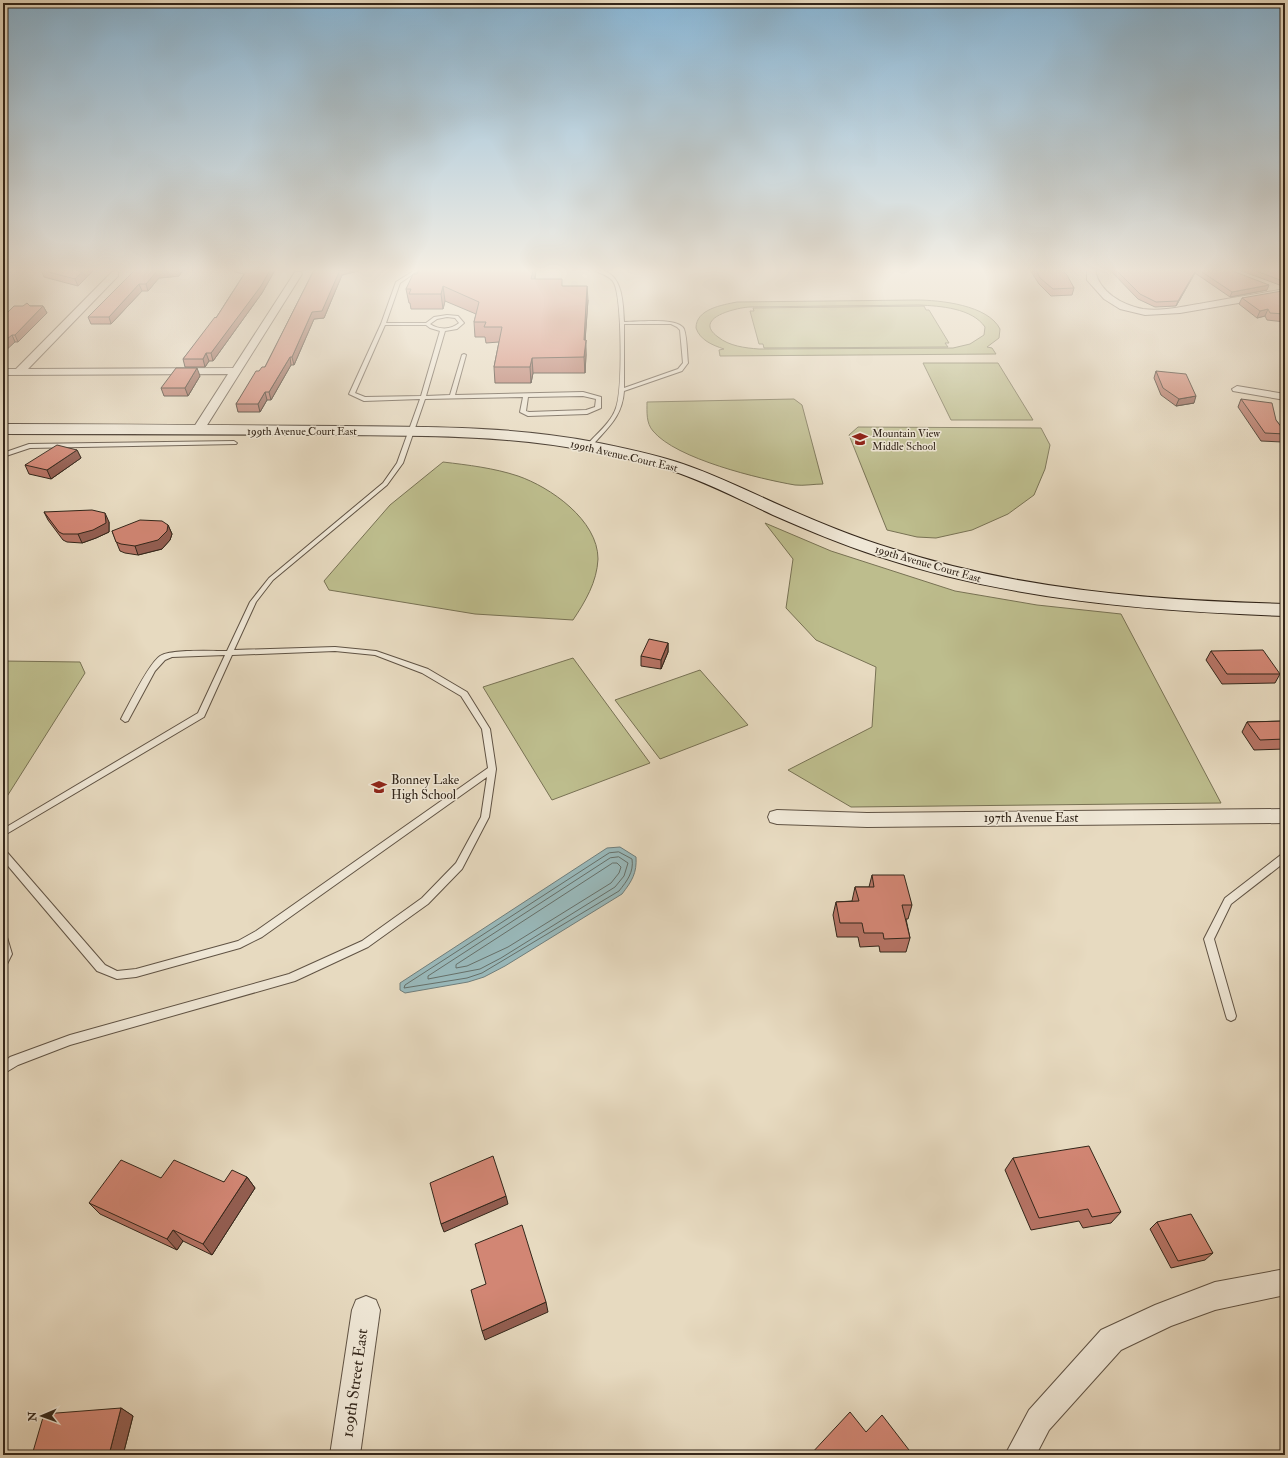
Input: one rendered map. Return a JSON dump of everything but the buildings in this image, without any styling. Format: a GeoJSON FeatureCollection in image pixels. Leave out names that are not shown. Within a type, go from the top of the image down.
{"type":"FeatureCollection","features":[{"type":"Feature","properties":{"kind":"main road","name":"199th Avenue Court East"},"geometry":{"type":"LineString","coordinates":[[3,429],[177,437],[198,430],[489,434],[589,446],[676,467],[801,521],[884,552],[935,568],[995,583],[1074,597],[1223,608],[1285,610]]}},
{"type":"Feature","properties":{"kind":"street"},"geometry":{"type":"LineString","coordinates":[[19,372],[53,338]]}},
{"type":"Feature","properties":{"kind":"street"},"geometry":{"type":"LineString","coordinates":[[198,430],[258,338]]}},
{"type":"Feature","properties":{"kind":"street"},"geometry":{"type":"LineString","coordinates":[[3,372],[237,371]]}},
{"type":"Feature","properties":{"kind":"street"},"geometry":{"type":"LineString","coordinates":[[1237,389],[1285,397]]}},
{"type":"Feature","properties":{"kind":"street","name":"197th Avenue East"},"geometry":{"type":"LineString","coordinates":[[777,817],[867,820],[1285,816]]}},
{"type":"Feature","properties":{"kind":"street"},"geometry":{"type":"LineString","coordinates":[[1020,1455],[1039,1420],[1111,1340],[1166,1315],[1215,1296],[1285,1282]]}},
{"type":"Feature","properties":{"kind":"street","name":"109th Street East"},"geometry":{"type":"LineString","coordinates":[[345,1455],[366,1310]]}},
{"type":"Feature","properties":{"kind":"lane"},"geometry":{"type":"LineString","coordinates":[[377,338],[352,394],[364,399],[452,397],[592,395],[599,398],[598,408],[587,412],[528,414],[523,412],[526,396]]}},
{"type":"Feature","properties":{"kind":"lane"},"geometry":{"type":"LineString","coordinates":[[3,833],[201,715],[253,602],[271,579],[385,484],[400,463],[423,398],[441,338]]}},
{"type":"Feature","properties":{"kind":"lane"},"geometry":{"type":"LineString","coordinates":[[589,446],[615,417],[620,406],[623,390],[622,338]]}},
{"type":"Feature","properties":{"kind":"lane"},"geometry":{"type":"LineString","coordinates":[[623,390],[680,370],[686,363],[683,338]]}},
{"type":"Feature","properties":{"kind":"lane"},"geometry":{"type":"LineString","coordinates":[[452,397],[464,355]]}},
{"type":"Feature","properties":{"kind":"lane"},"geometry":{"type":"LineString","coordinates":[[3,455],[29,446],[177,437],[234,443]]}},
{"type":"Feature","properties":{"kind":"lane"},"geometry":{"type":"LineString","coordinates":[[3,1069],[14,1061],[70,1040],[291,978],[365,944],[425,901],[459,866],[485,817],[492,769],[486,729],[464,694],[425,671],[376,653],[335,649],[171,655],[162,658],[152,670],[125,719]]}},
{"type":"Feature","properties":{"kind":"lane"},"geometry":{"type":"LineString","coordinates":[[3,854],[102,968],[117,975],[136,973],[240,944],[259,934],[492,769]]}},
{"type":"Feature","properties":{"kind":"lane"},"geometry":{"type":"LineString","coordinates":[[1231,1016],[1209,939],[1228,902],[1285,857]]}},
{"type":"Feature","properties":{"kind":"lane"},"geometry":{"type":"LineString","coordinates":[[3,936],[7,954],[3,962]]}},
{"type":"Feature","properties":{"kind":"green space"},"geometry":{"type":"Polygon","coordinates":[[[702,338],[719,338],[727,343],[759,349],[953,348],[970,344],[979,338],[999,338],[987,347],[992,348],[996,354],[720,356],[719,350],[724,349],[702,338]]]}},
{"type":"Feature","properties":{"kind":"green space"},"geometry":{"type":"Polygon","coordinates":[[[757,338],[946,338],[949,343],[945,343],[948,347],[764,348],[763,344],[759,344],[757,338]]]}},
{"type":"Feature","properties":{"kind":"green space"},"geometry":{"type":"Polygon","coordinates":[[[923,363],[998,363],[1033,420],[951,420],[923,363]]]}},
{"type":"Feature","properties":{"kind":"green space"},"geometry":{"type":"Polygon","coordinates":[[[794,399],[802,405],[823,484],[795,485],[780,482],[741,473],[699,459],[664,441],[653,431],[647,417],[647,402],[794,399]]]}},
{"type":"Feature","properties":{"kind":"green space"},"geometry":{"type":"Polygon","coordinates":[[[858,427],[1041,428],[1050,445],[1045,469],[1034,495],[1008,514],[972,530],[936,538],[917,537],[887,530],[849,435],[858,427]]]}},
{"type":"Feature","properties":{"kind":"green space"},"geometry":{"type":"Polygon","coordinates":[[[443,462],[500,471],[531,481],[557,497],[581,518],[590,531],[596,545],[598,559],[593,584],[573,620],[475,614],[329,590],[324,581],[390,505],[443,462]]]}},
{"type":"Feature","properties":{"kind":"green space"},"geometry":{"type":"Polygon","coordinates":[[[765,523],[831,551],[955,591],[1037,605],[1121,614],[1221,803],[851,807],[788,770],[872,727],[876,667],[816,640],[786,608],[793,559],[765,523]]]}},
{"type":"Feature","properties":{"kind":"green space"},"geometry":{"type":"Polygon","coordinates":[[[573,658],[650,763],[552,800],[483,687],[573,658]]]}},
{"type":"Feature","properties":{"kind":"green space"},"geometry":{"type":"Polygon","coordinates":[[[3,661],[80,662],[85,673],[6,798],[3,798],[3,661]]]}},
{"type":"Feature","properties":{"kind":"green space"},"geometry":{"type":"Polygon","coordinates":[[[700,670],[748,725],[660,759],[615,700],[700,670]]]}},
{"type":"Feature","properties":{"kind":"water"},"geometry":{"type":"Polygon","coordinates":[[[620,847],[636,857],[636,868],[633,877],[622,894],[505,966],[484,977],[468,982],[405,993],[400,990],[400,983],[607,848],[620,847]]]}},
{"type":"Feature","properties":{"kind":"place","name":"Mountain View Middle School"},"geometry":{"type":"Point","coordinates":[860,439]}},
{"type":"Feature","properties":{"kind":"place","name":"Bonney Lake High School"},"geometry":{"type":"Point","coordinates":[379,787]}}]}
